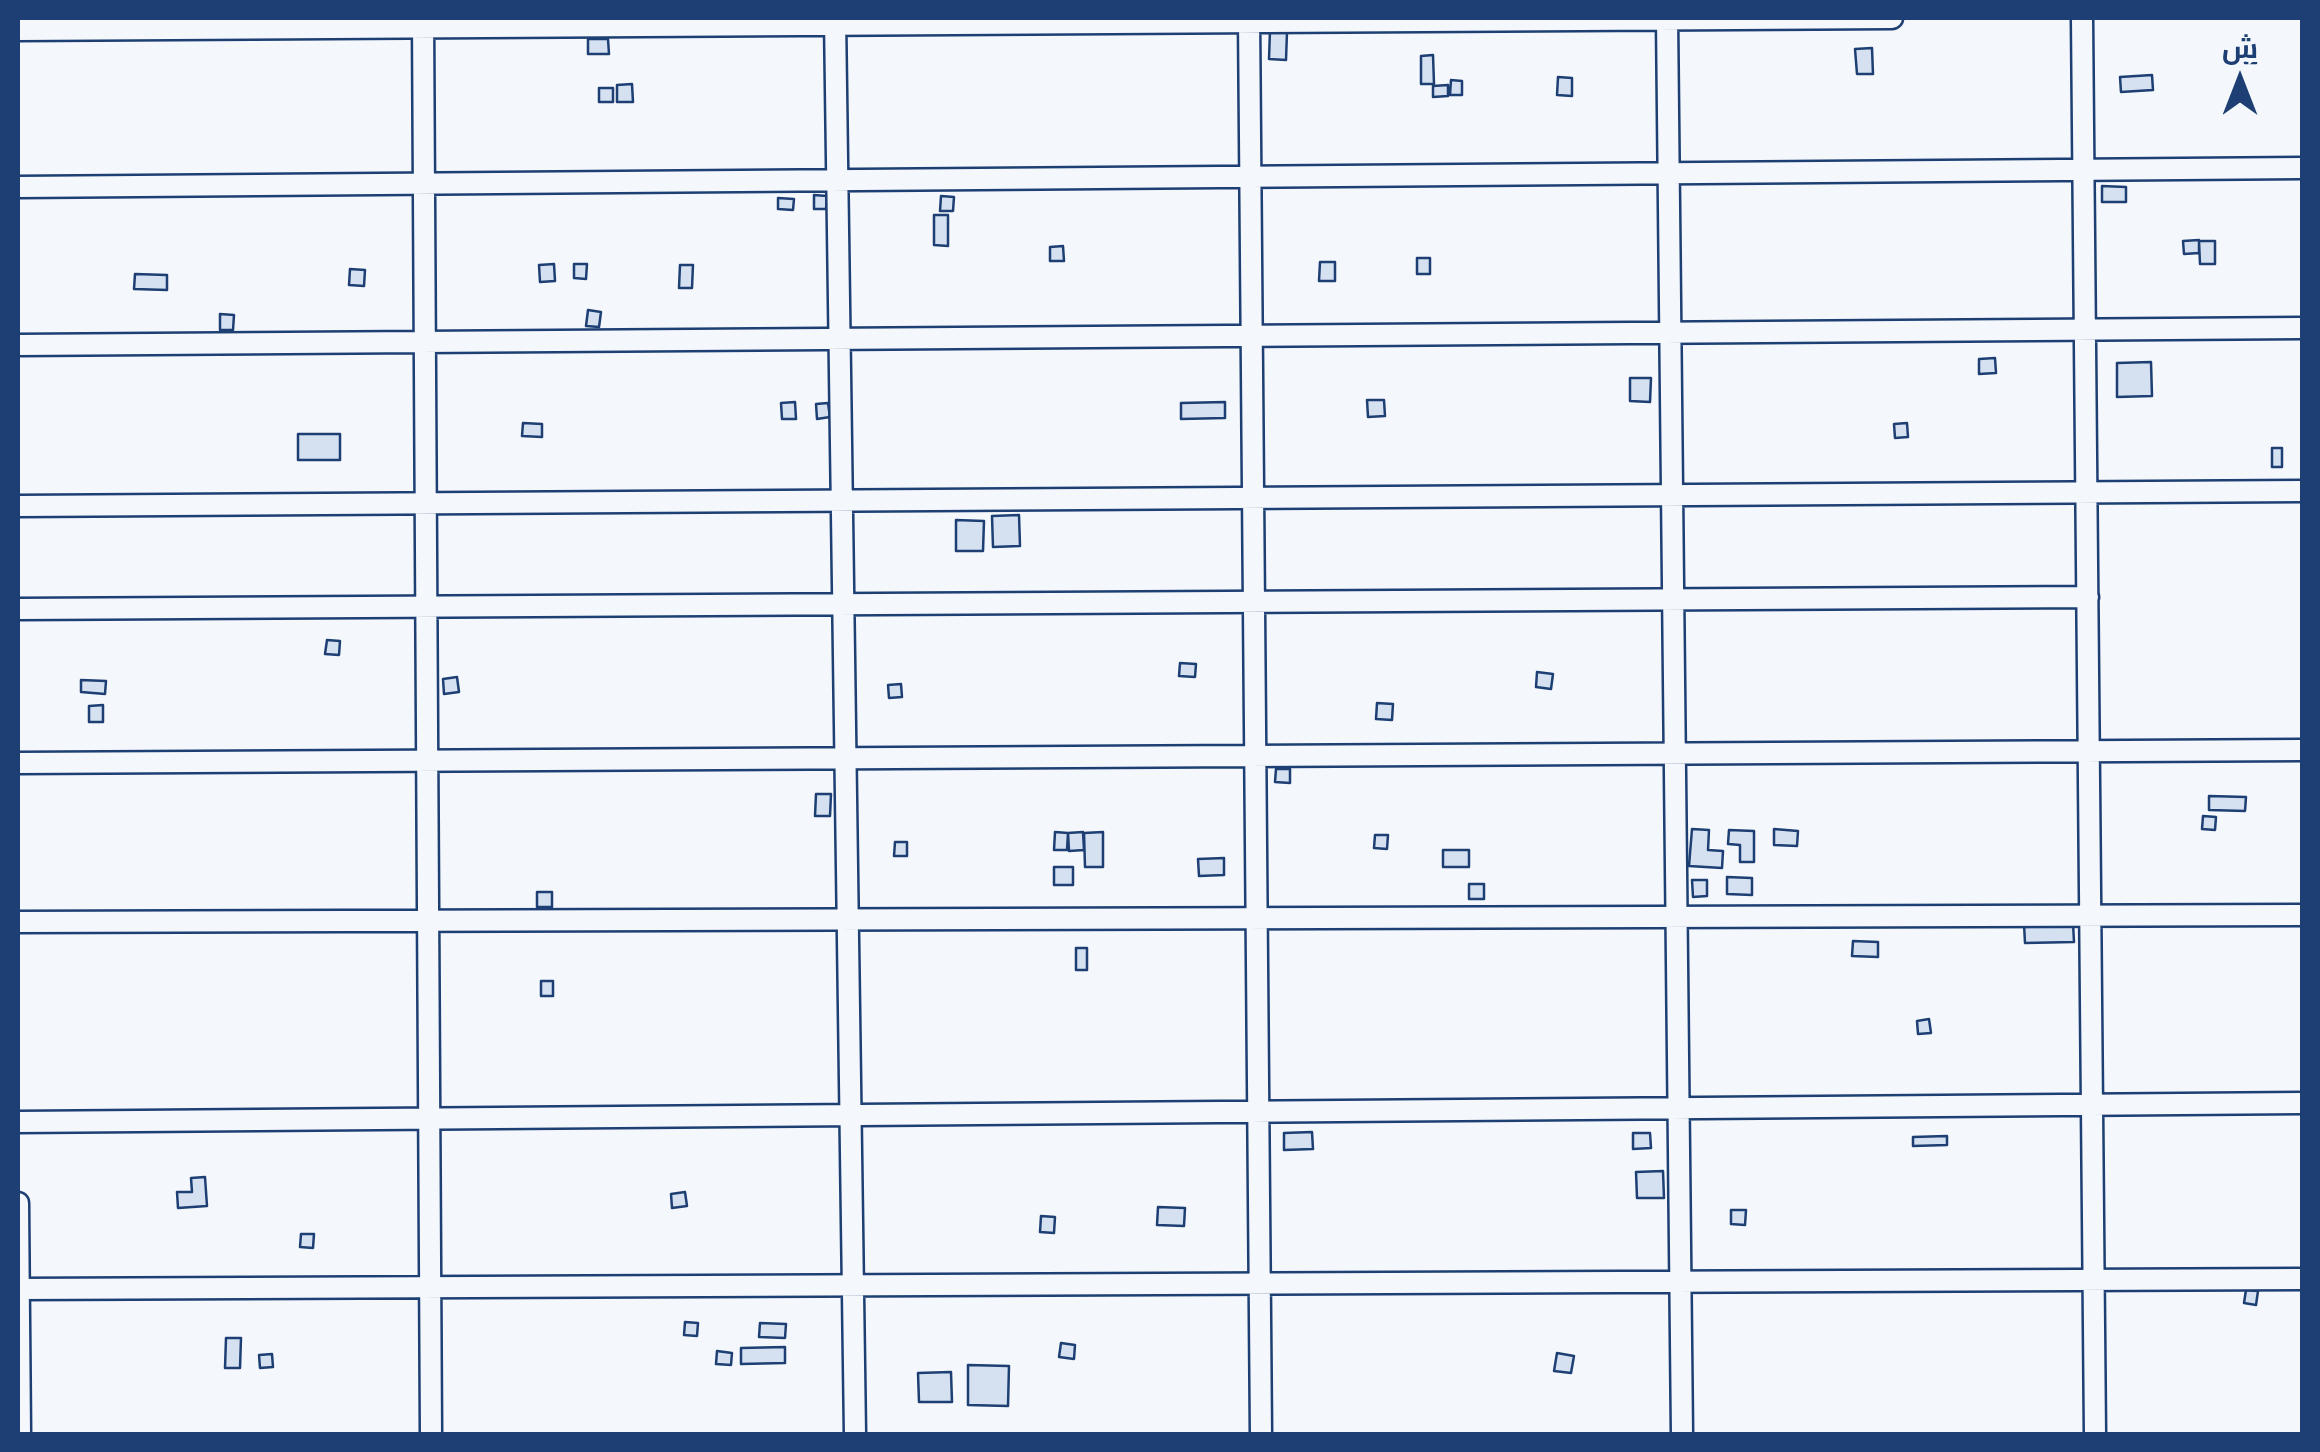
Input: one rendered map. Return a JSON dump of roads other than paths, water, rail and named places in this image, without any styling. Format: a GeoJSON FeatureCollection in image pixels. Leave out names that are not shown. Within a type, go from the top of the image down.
{"type":"FeatureCollection","features":[{"type":"Feature","properties":{"kind":"street"},"geometry":{"type":"LineString","coordinates":[[1668,18],[1682,1434]]}},
{"type":"Feature","properties":{"kind":"street"},"geometry":{"type":"LineString","coordinates":[[18,30],[423,22],[1892,18]]}},
{"type":"Feature","properties":{"kind":"street"},"geometry":{"type":"LineString","coordinates":[[2082,18],[2095,1434]]}},
{"type":"Feature","properties":{"kind":"street"},"geometry":{"type":"LineString","coordinates":[[1249,20],[1261,1434]]}},
{"type":"Feature","properties":{"kind":"street"},"geometry":{"type":"LineString","coordinates":[[835,21],[855,1434]]}},
{"type":"Feature","properties":{"kind":"street"},"geometry":{"type":"LineString","coordinates":[[423,22],[431,1434]]}},
{"type":"Feature","properties":{"kind":"street"},"geometry":{"type":"LineString","coordinates":[[18,187],[2302,168]]}},
{"type":"Feature","properties":{"kind":"street"},"geometry":{"type":"LineString","coordinates":[[18,345],[2302,328]]}},
{"type":"Feature","properties":{"kind":"street"},"geometry":{"type":"LineString","coordinates":[[18,506],[2302,490]]}},
{"type":"Feature","properties":{"kind":"street"},"geometry":{"type":"LineString","coordinates":[[18,609],[2088,597]]}},
{"type":"Feature","properties":{"kind":"street"},"geometry":{"type":"LineString","coordinates":[[18,762],[2302,750]]}},
{"type":"Feature","properties":{"kind":"street"},"geometry":{"type":"LineString","coordinates":[[18,922],[2302,915]]}},
{"type":"Feature","properties":{"kind":"street"},"geometry":{"type":"LineString","coordinates":[[18,1122],[2302,1102]]}},
{"type":"Feature","properties":{"kind":"street"},"geometry":{"type":"LineString","coordinates":[[18,1203],[20,1434]]}},
{"type":"Feature","properties":{"kind":"street"},"geometry":{"type":"LineString","coordinates":[[18,1289],[2302,1279]]}}]}
